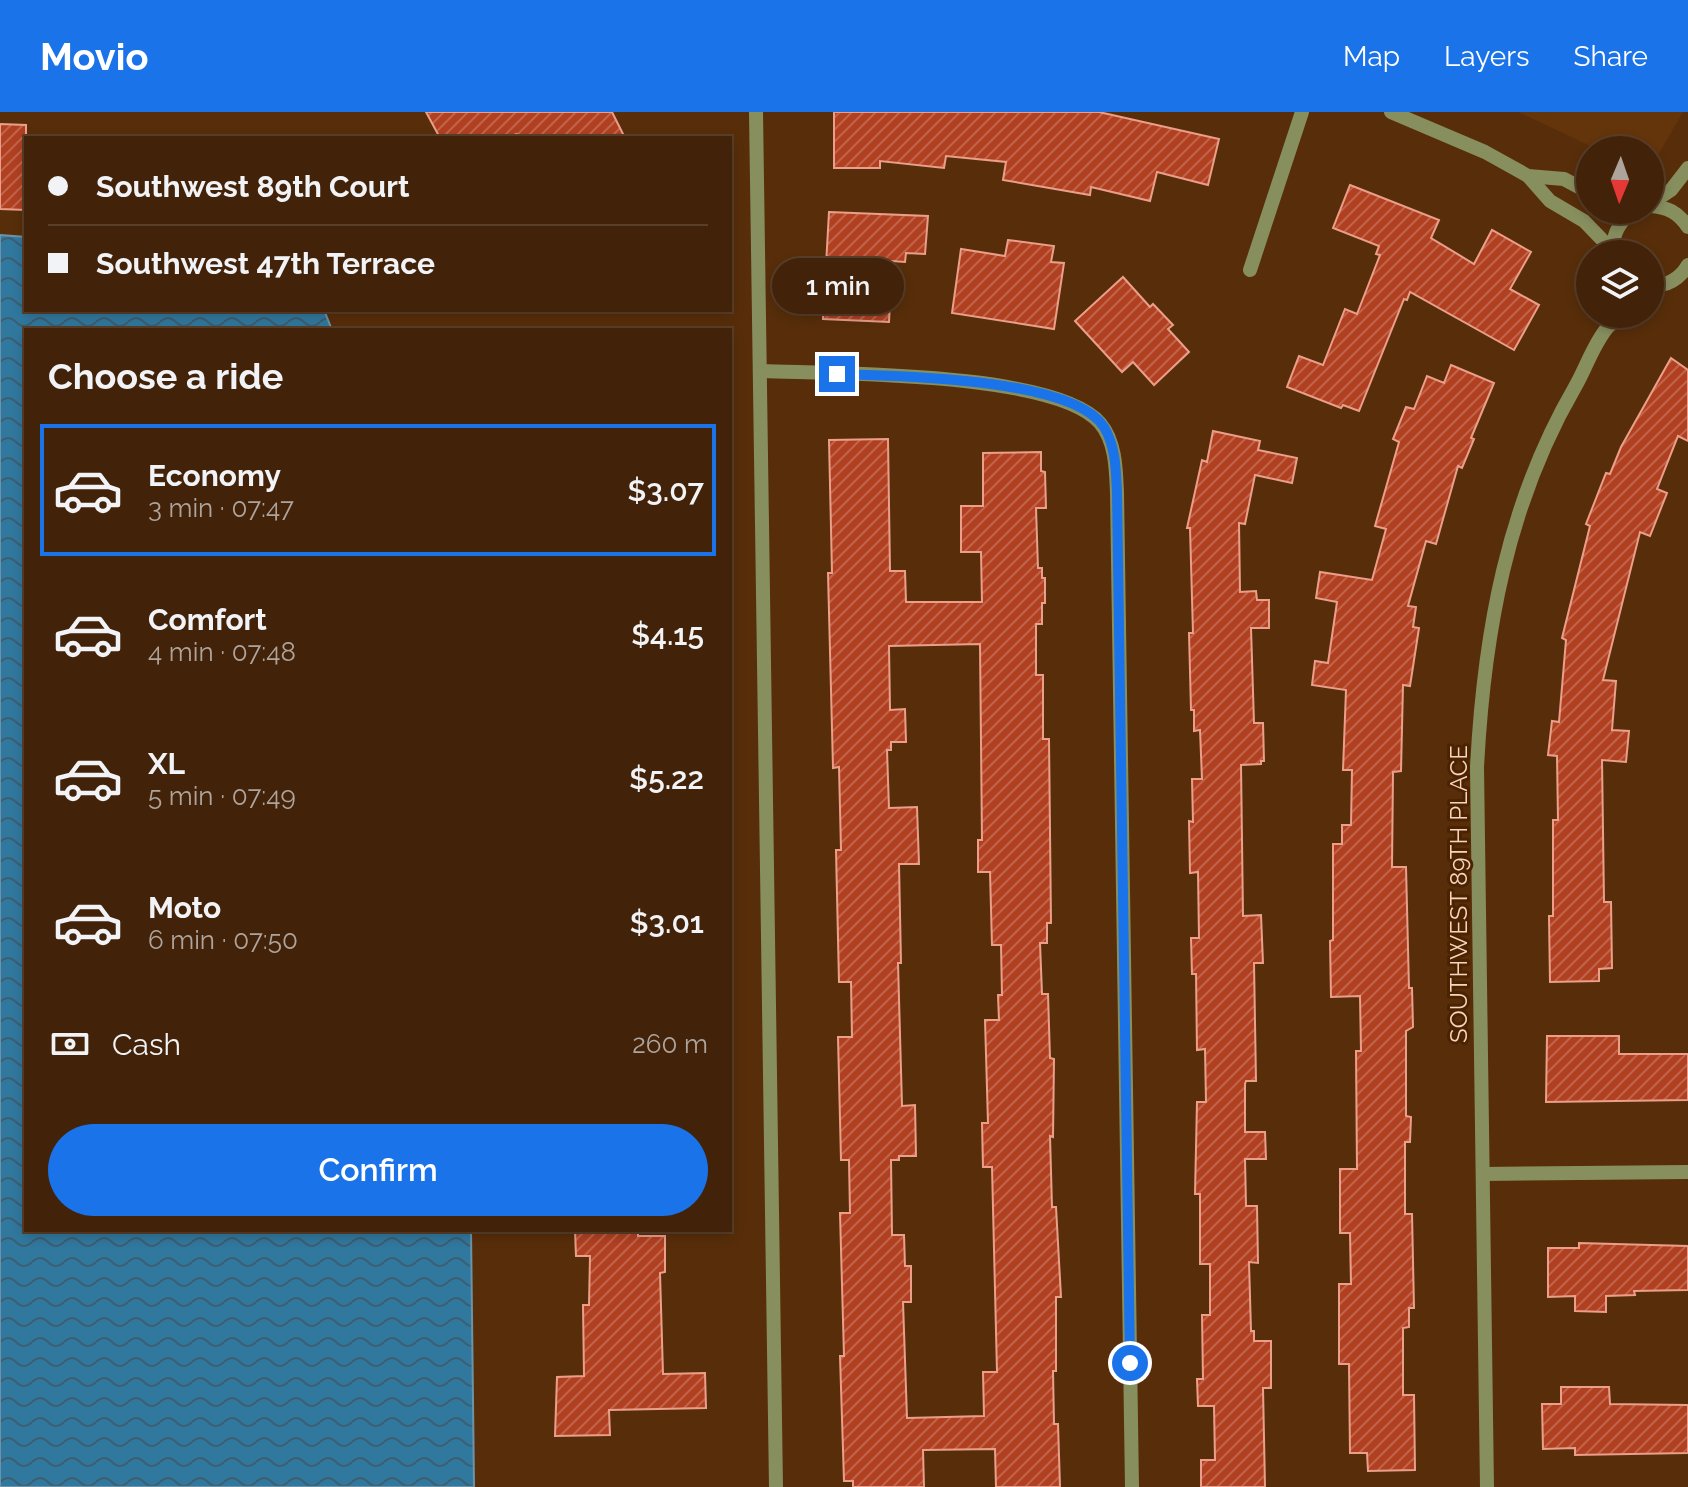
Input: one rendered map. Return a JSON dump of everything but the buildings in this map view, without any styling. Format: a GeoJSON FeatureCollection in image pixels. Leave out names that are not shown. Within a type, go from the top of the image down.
{"type":"FeatureCollection","features":[{"type":"Feature","properties":{"kind":"street"},"geometry":{"type":"LineString","coordinates":[[756,112],[776,1487]]}},
{"type":"Feature","properties":{"kind":"street"},"geometry":{"type":"LineString","coordinates":[[1250,270],[1302,112]]}},
{"type":"Feature","properties":{"kind":"street"},"geometry":{"type":"LineString","coordinates":[[1391,112],[1485,152],[1528,176],[1550,201],[1584,221],[1602,240]]}},
{"type":"Feature","properties":{"kind":"street"},"geometry":{"type":"LineString","coordinates":[[1664,195],[1688,168]]}},
{"type":"Feature","properties":{"kind":"street"},"geometry":{"type":"LineString","coordinates":[[1528,176],[1564,179],[1576,185]]}},
{"type":"Feature","properties":{"kind":"street"},"geometry":{"type":"LineString","coordinates":[[1664,207],[1682,217],[1688,227]]}},
{"type":"Feature","properties":{"kind":"street"},"geometry":{"type":"LineString","coordinates":[[1680,283],[1688,265]]}},
{"type":"Feature","properties":{"kind":"street","name":"SOUTHWEST 89TH PLACE"},"geometry":{"type":"LineString","coordinates":[[1487,1487],[1477,767],[1484,663],[1496,595],[1521,502],[1551,428],[1604,328]]}},
{"type":"Feature","properties":{"kind":"street"},"geometry":{"type":"LineString","coordinates":[[760,371],[898,376],[999,386],[1067,400],[1103,425],[1110,442],[1116,463],[1117,493],[1132,1487]]}},
{"type":"Feature","properties":{"kind":"street"},"geometry":{"type":"LineString","coordinates":[[1483,1174],[1688,1172]]}},
{"type":"Feature","properties":{"kind":"shaded area"},"geometry":{"type":"Polygon","coordinates":[[[1518,112],[1683,112],[1664,145],[1664,136],[1576,136],[1576,139],[1518,112]]]}},
{"type":"Feature","properties":{"kind":"water"},"geometry":{"type":"Polygon","coordinates":[[[0,235],[24,237],[24,312],[325,312],[331,328],[24,328],[24,1232],[471,1232],[474,1487],[0,1487],[0,235]]]}},
{"type":"Feature","properties":{"kind":"route"},"geometry":{"type":"LineString","coordinates":[[837,374],[947,380],[1036,392],[1067,400],[1091,414],[1103,425],[1110,442],[1116,463],[1117,493],[1130,1363]]}}]}
